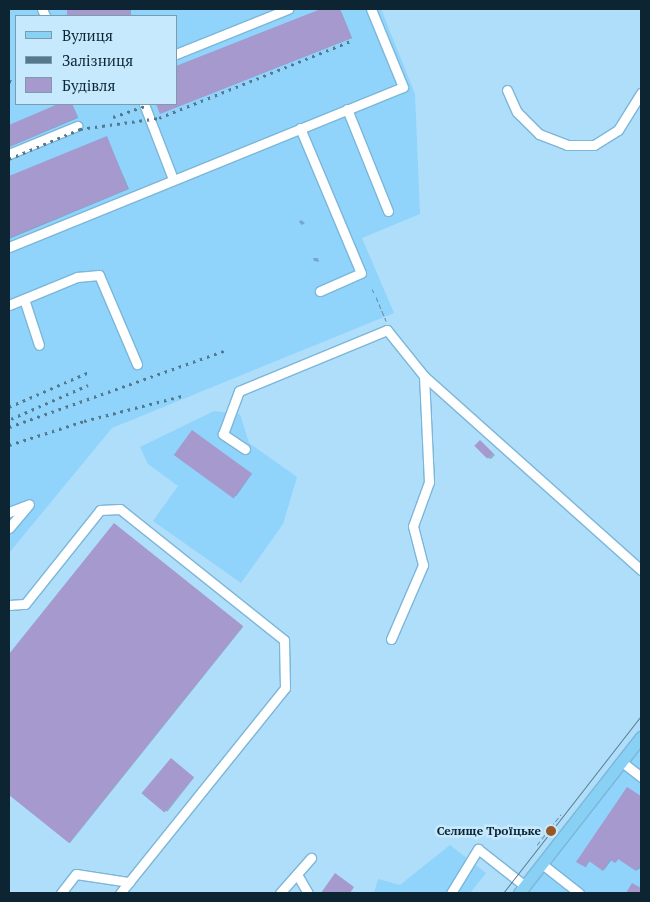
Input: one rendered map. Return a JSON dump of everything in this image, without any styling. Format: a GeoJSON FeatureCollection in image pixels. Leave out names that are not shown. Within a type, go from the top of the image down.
{"type":"FeatureCollection","features":[{"type":"Feature","properties":{"kind":"main road"},"geometry":{"type":"LineString","coordinates":[[522,889],[641,737]]}},
{"type":"Feature","properties":{"kind":"street"},"geometry":{"type":"LineString","coordinates":[[178,53],[288,9]]}},
{"type":"Feature","properties":{"kind":"street"},"geometry":{"type":"LineString","coordinates":[[9,247],[403,87],[371,9]]}},
{"type":"Feature","properties":{"kind":"street"},"geometry":{"type":"LineString","coordinates":[[507,90],[517,112],[539,134],[567,145],[594,145],[618,130],[641,94]]}},
{"type":"Feature","properties":{"kind":"street"},"geometry":{"type":"LineString","coordinates":[[144,105],[173,179]]}},
{"type":"Feature","properties":{"kind":"street"},"geometry":{"type":"LineString","coordinates":[[347,109],[388,211]]}},
{"type":"Feature","properties":{"kind":"street"},"geometry":{"type":"LineString","coordinates":[[9,154],[77,126]]}},
{"type":"Feature","properties":{"kind":"street"},"geometry":{"type":"LineString","coordinates":[[300,128],[361,273],[320,291]]}},
{"type":"Feature","properties":{"kind":"street"},"geometry":{"type":"LineString","coordinates":[[9,305],[78,276],[99,275],[137,364]]}},
{"type":"Feature","properties":{"kind":"street"},"geometry":{"type":"LineString","coordinates":[[24,299],[39,345]]}},
{"type":"Feature","properties":{"kind":"street"},"geometry":{"type":"LineString","coordinates":[[245,449],[223,434],[239,391],[387,330],[424,376],[641,570]]}},
{"type":"Feature","properties":{"kind":"street"},"geometry":{"type":"LineString","coordinates":[[392,639],[423,565],[413,526],[429,482],[424,376]]}},
{"type":"Feature","properties":{"kind":"street"},"geometry":{"type":"LineString","coordinates":[[9,512],[29,504],[9,528]]}},
{"type":"Feature","properties":{"kind":"street"},"geometry":{"type":"LineString","coordinates":[[9,605],[25,604],[100,510],[120,509],[284,640],[285,688],[120,893]]}},
{"type":"Feature","properties":{"kind":"street"},"geometry":{"type":"LineString","coordinates":[[622,762],[640,774]]}},
{"type":"Feature","properties":{"kind":"street"},"geometry":{"type":"LineString","coordinates":[[451,893],[478,849],[522,889]]}},
{"type":"Feature","properties":{"kind":"street"},"geometry":{"type":"LineString","coordinates":[[280,893],[298,876],[311,858]]}},
{"type":"Feature","properties":{"kind":"street"},"geometry":{"type":"LineString","coordinates":[[542,864],[579,893]]}},
{"type":"Feature","properties":{"kind":"street"},"geometry":{"type":"LineString","coordinates":[[61,893],[76,874],[129,882]]}},
{"type":"Feature","properties":{"kind":"street"},"geometry":{"type":"LineString","coordinates":[[298,876],[308,893]]}},
{"type":"Feature","properties":{"kind":"path"},"geometry":{"type":"LineString","coordinates":[[372,289],[374,293]]}},
{"type":"Feature","properties":{"kind":"path"},"geometry":{"type":"LineString","coordinates":[[376,297],[385,316]]}},
{"type":"Feature","properties":{"kind":"path"},"geometry":{"type":"LineString","coordinates":[[537,845],[561,814]]}},
{"type":"Feature","properties":{"kind":"shaded area"},"geometry":{"type":"Polygon","coordinates":[[[9,9],[381,9],[415,94],[420,214],[362,238],[394,313],[112,428],[9,553],[9,9]]]}},
{"type":"Feature","properties":{"kind":"shaded area"},"geometry":{"type":"Polygon","coordinates":[[[214,411],[240,414],[249,443],[297,477],[283,524],[241,583],[153,521],[178,486],[148,464],[140,447],[214,411]]]}},
{"type":"Feature","properties":{"kind":"shaded area"},"geometry":{"type":"Polygon","coordinates":[[[641,746],[641,893],[526,893],[547,867],[641,746]]]}},
{"type":"Feature","properties":{"kind":"shaded area"},"geometry":{"type":"Polygon","coordinates":[[[450,845],[486,873],[470,893],[374,893],[378,879],[400,885],[450,845]]]}},
{"type":"Feature","properties":{"kind":"building"},"geometry":{"type":"Polygon","coordinates":[[[67,9],[131,9],[131,15],[67,15],[67,9]]]}},
{"type":"Feature","properties":{"kind":"building"},"geometry":{"type":"Polygon","coordinates":[[[321,9],[340,9],[352,38],[160,114],[156,105],[178,105],[178,65],[321,9]]]}},
{"type":"Feature","properties":{"kind":"building"},"geometry":{"type":"Polygon","coordinates":[[[56,105],[72,105],[78,117],[9,147],[9,125],[56,105]]]}},
{"type":"Feature","properties":{"kind":"building"},"geometry":{"type":"Polygon","coordinates":[[[107,136],[128,189],[9,238],[9,176],[107,136]]]}},
{"type":"Feature","properties":{"kind":"building"},"geometry":{"type":"Polygon","coordinates":[[[192,430],[252,473],[234,499],[174,455],[192,430]]]}},
{"type":"Feature","properties":{"kind":"building"},"geometry":{"type":"Polygon","coordinates":[[[480,440],[493,453],[487,458],[474,446],[480,440]]]}},
{"type":"Feature","properties":{"kind":"building"},"geometry":{"type":"Polygon","coordinates":[[[114,523],[243,626],[69,843],[9,795],[9,654],[114,523]]]}},
{"type":"Feature","properties":{"kind":"building"},"geometry":{"type":"Polygon","coordinates":[[[171,758],[194,777],[164,813],[141,793],[171,758]]]}},
{"type":"Feature","properties":{"kind":"building"},"geometry":{"type":"Polygon","coordinates":[[[627,787],[641,796],[641,864],[636,871],[618,859],[615,863],[610,860],[603,871],[589,861],[585,867],[576,862],[627,787]]]}},
{"type":"Feature","properties":{"kind":"building"},"geometry":{"type":"Polygon","coordinates":[[[335,873],[354,887],[350,893],[321,893],[335,873]]]}},
{"type":"Feature","properties":{"kind":"building"},"geometry":{"type":"Polygon","coordinates":[[[632,883],[641,888],[641,893],[626,893],[632,883]]]}},
{"type":"Feature","properties":{"kind":"tram line"},"geometry":{"type":"LineString","coordinates":[[503,893],[641,716]]}},
{"type":"Feature","properties":{"kind":"railway"},"geometry":{"type":"LineString","coordinates":[[80,129],[159,118],[353,40]]}},
{"type":"Feature","properties":{"kind":"railway"},"geometry":{"type":"LineString","coordinates":[[9,81],[15,82]]}},
{"type":"Feature","properties":{"kind":"railway"},"geometry":{"type":"LineString","coordinates":[[113,117],[147,105]]}},
{"type":"Feature","properties":{"kind":"railway"},"geometry":{"type":"LineString","coordinates":[[9,159],[85,127]]}},
{"type":"Feature","properties":{"kind":"railway"},"geometry":{"type":"LineString","coordinates":[[9,427],[227,350]]}},
{"type":"Feature","properties":{"kind":"railway"},"geometry":{"type":"LineString","coordinates":[[9,407],[89,372]]}},
{"type":"Feature","properties":{"kind":"railway"},"geometry":{"type":"LineString","coordinates":[[11,419],[88,385]]}},
{"type":"Feature","properties":{"kind":"railway"},"geometry":{"type":"LineString","coordinates":[[9,445],[84,421],[186,395]]}},
{"type":"Feature","properties":{"kind":"place","name":"Селище Троїцьке"},"geometry":{"type":"Point","coordinates":[551,831]}}]}
